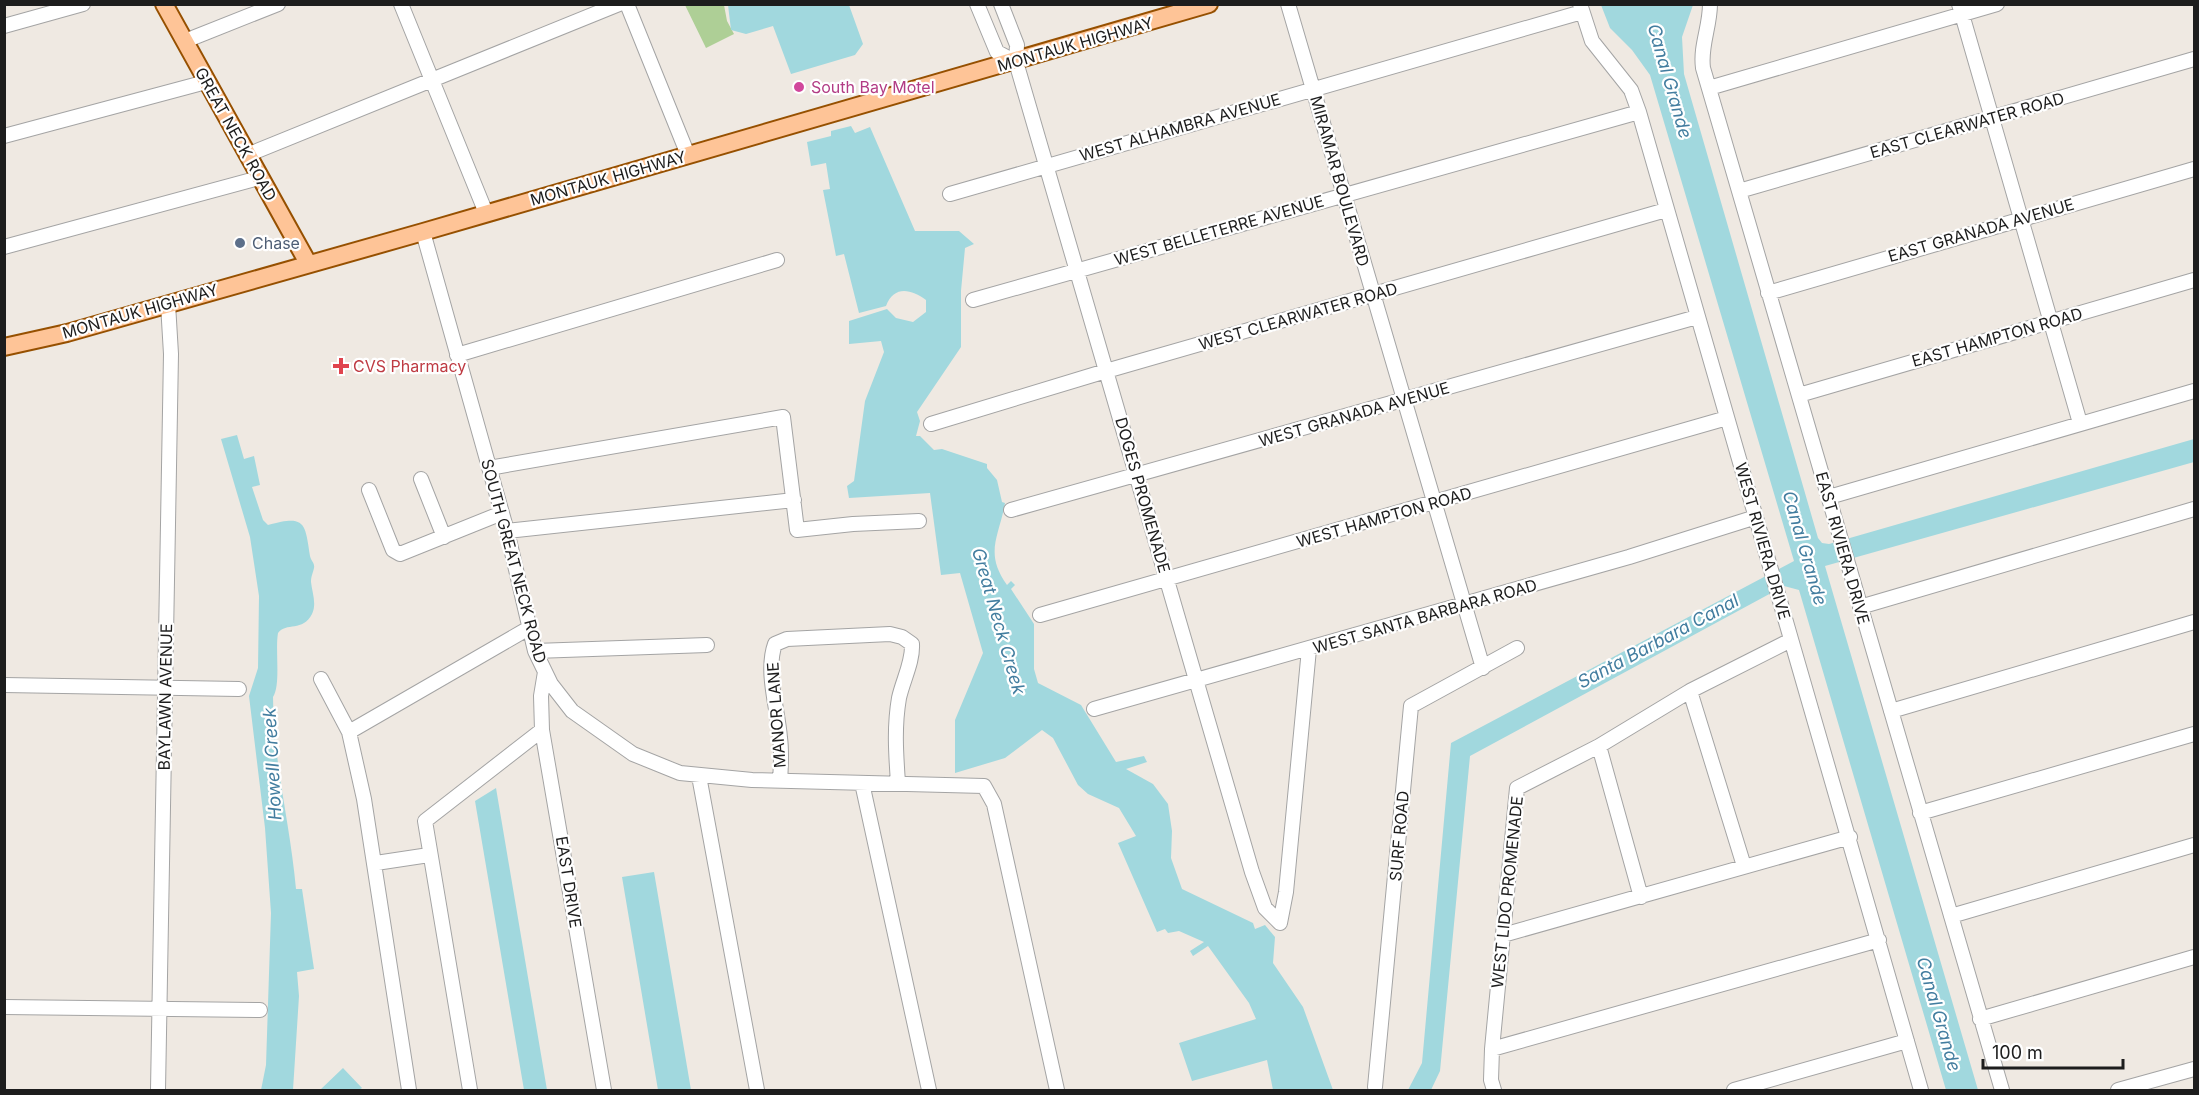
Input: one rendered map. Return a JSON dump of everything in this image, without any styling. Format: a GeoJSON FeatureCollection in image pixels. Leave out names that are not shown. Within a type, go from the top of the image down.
{"type":"FeatureCollection","features":[{"type":"Feature","properties":{"kind":"main road","name":"GREAT NECK ROAD"},"geometry":{"type":"LineString","coordinates":[[164,4],[308,263]]}},
{"type":"Feature","properties":{"kind":"main road","name":"MONTAUK HIGHWAY"},"geometry":{"type":"LineString","coordinates":[[4,347],[168,304],[423,232],[1016,62],[1209,4]]}},
{"type":"Feature","properties":{"kind":"street"},"geometry":{"type":"LineString","coordinates":[[4,26],[82,4]]}},
{"type":"Feature","properties":{"kind":"street"},"geometry":{"type":"LineString","coordinates":[[185,41],[278,4]]}},
{"type":"Feature","properties":{"kind":"street"},"geometry":{"type":"LineString","coordinates":[[401,4],[486,213]]}},
{"type":"Feature","properties":{"kind":"street"},"geometry":{"type":"LineString","coordinates":[[247,155],[619,4]]}},
{"type":"Feature","properties":{"kind":"street"},"geometry":{"type":"LineString","coordinates":[[627,4],[688,155]]}},
{"type":"Feature","properties":{"kind":"street"},"geometry":{"type":"LineString","coordinates":[[977,4],[997,52],[1016,62]]}},
{"type":"Feature","properties":{"kind":"street","name":"DOGES PROMENADE"},"geometry":{"type":"LineString","coordinates":[[1001,4],[1017,45],[1016,62],[1255,880],[1265,908],[1280,923],[1286,892],[1309,649]]}},
{"type":"Feature","properties":{"kind":"street","name":"MIRAMAR BOULEVARD"},"geometry":{"type":"LineString","coordinates":[[1288,4],[1483,668]]}},
{"type":"Feature","properties":{"kind":"street","name":"EAST RIVIERA DRIVE"},"geometry":{"type":"LineString","coordinates":[[1710,4],[1710,19],[1701,51],[1709,88],[2002,1090]]}},
{"type":"Feature","properties":{"kind":"street"},"geometry":{"type":"LineString","coordinates":[[1709,88],[1961,9],[1997,4]]}},
{"type":"Feature","properties":{"kind":"street","name":"WEST ALHAMBRA AVENUE"},"geometry":{"type":"LineString","coordinates":[[950,194],[1313,89],[1581,8]]}},
{"type":"Feature","properties":{"kind":"street","name":"WEST RIVIERA DRIVE"},"geometry":{"type":"LineString","coordinates":[[1581,8],[1592,41],[1631,90],[1639,111],[1850,837],[1921,1090]]}},
{"type":"Feature","properties":{"kind":"street"},"geometry":{"type":"LineString","coordinates":[[1961,9],[2080,423]]}},
{"type":"Feature","properties":{"kind":"street","name":"EAST CLEARWATER ROAD"},"geometry":{"type":"LineString","coordinates":[[1739,191],[2194,59]]}},
{"type":"Feature","properties":{"kind":"street"},"geometry":{"type":"LineString","coordinates":[[4,136],[206,82]]}},
{"type":"Feature","properties":{"kind":"street","name":"WEST BELLETERRE AVENUE"},"geometry":{"type":"LineString","coordinates":[[973,300],[1639,111]]}},
{"type":"Feature","properties":{"kind":"street","name":"EAST GRANADA AVENUE"},"geometry":{"type":"LineString","coordinates":[[1768,292],[2194,169]]}},
{"type":"Feature","properties":{"kind":"street"},"geometry":{"type":"LineString","coordinates":[[4,247],[259,177]]}},
{"type":"Feature","properties":{"kind":"street","name":"WEST CLEARWATER ROAD"},"geometry":{"type":"LineString","coordinates":[[931,424],[1106,371],[1666,210]]}},
{"type":"Feature","properties":{"kind":"street","name":"SOUTH GREAT NECK ROAD"},"geometry":{"type":"LineString","coordinates":[[423,232],[507,531],[535,651],[566,705],[604,736],[633,753],[664,768],[699,776],[780,781],[984,786],[994,804],[1057,1090]]}},
{"type":"Feature","properties":{"kind":"street"},"geometry":{"type":"LineString","coordinates":[[457,355],[777,260]]}},
{"type":"Feature","properties":{"kind":"street","name":"EAST HAMPTON ROAD"},"geometry":{"type":"LineString","coordinates":[[1799,395],[2194,280]]}},
{"type":"Feature","properties":{"kind":"street","name":"BAYLAWN AVENUE"},"geometry":{"type":"LineString","coordinates":[[158,1090],[171,354],[168,304]]}},
{"type":"Feature","properties":{"kind":"street","name":"WEST GRANADA AVENUE"},"geometry":{"type":"LineString","coordinates":[[1011,510],[1697,317]]}},
{"type":"Feature","properties":{"kind":"street"},"geometry":{"type":"LineString","coordinates":[[1829,497],[2194,391]]}},
{"type":"Feature","properties":{"kind":"street"},"geometry":{"type":"LineString","coordinates":[[489,468],[783,417],[797,530],[853,524],[919,521]]}},
{"type":"Feature","properties":{"kind":"street","name":"WEST HAMPTON ROAD"},"geometry":{"type":"LineString","coordinates":[[1040,615],[1727,418]]}},
{"type":"Feature","properties":{"kind":"street"},"geometry":{"type":"LineString","coordinates":[[421,479],[444,537]]}},
{"type":"Feature","properties":{"kind":"street"},"geometry":{"type":"LineString","coordinates":[[369,490],[393,550],[400,554],[502,513]]}},
{"type":"Feature","properties":{"kind":"street"},"geometry":{"type":"LineString","coordinates":[[507,531],[794,500]]}},
{"type":"Feature","properties":{"kind":"street"},"geometry":{"type":"LineString","coordinates":[[1860,607],[2194,509]]}},
{"type":"Feature","properties":{"kind":"street","name":"WEST SANTA BARBARA ROAD"},"geometry":{"type":"LineString","coordinates":[[1094,709],[1629,557],[1756,517]]}},
{"type":"Feature","properties":{"kind":"street"},"geometry":{"type":"LineString","coordinates":[[1891,711],[2194,622]]}},
{"type":"Feature","properties":{"kind":"street"},"geometry":{"type":"LineString","coordinates":[[349,732],[529,628]]}},
{"type":"Feature","properties":{"kind":"street","name":"MANOR LANE"},"geometry":{"type":"LineString","coordinates":[[780,781],[781,739],[771,667],[771,655],[776,644],[794,638],[890,634],[902,637],[912,644],[912,654],[899,697],[896,720],[898,783]]}},
{"type":"Feature","properties":{"kind":"street","name":"WEST LIDO PROMENADE"},"geometry":{"type":"LineString","coordinates":[[1494,1090],[1491,1080],[1492,1049],[1517,788],[1599,746],[1690,691],[1791,640]]}},
{"type":"Feature","properties":{"kind":"street"},"geometry":{"type":"LineString","coordinates":[[535,651],[707,645]]}},
{"type":"Feature","properties":{"kind":"street","name":"SURF ROAD"},"geometry":{"type":"LineString","coordinates":[[1374,1087],[1411,706],[1517,648]]}},
{"type":"Feature","properties":{"kind":"street","name":"EAST DRIVE"},"geometry":{"type":"LineString","coordinates":[[545,672],[542,730],[604,1090]]}},
{"type":"Feature","properties":{"kind":"street"},"geometry":{"type":"LineString","coordinates":[[321,679],[349,732],[364,799],[376,863],[409,1090]]}},
{"type":"Feature","properties":{"kind":"street"},"geometry":{"type":"LineString","coordinates":[[4,685],[239,689]]}},
{"type":"Feature","properties":{"kind":"street"},"geometry":{"type":"LineString","coordinates":[[1690,691],[1744,866]]}},
{"type":"Feature","properties":{"kind":"street"},"geometry":{"type":"LineString","coordinates":[[542,715],[559,710],[566,705]]}},
{"type":"Feature","properties":{"kind":"street"},"geometry":{"type":"LineString","coordinates":[[470,1090],[425,821],[542,730]]}},
{"type":"Feature","properties":{"kind":"street"},"geometry":{"type":"LineString","coordinates":[[1920,813],[2194,734]]}},
{"type":"Feature","properties":{"kind":"street"},"geometry":{"type":"LineString","coordinates":[[1599,746],[1641,897]]}},
{"type":"Feature","properties":{"kind":"street"},"geometry":{"type":"LineString","coordinates":[[699,776],[757,1090]]}},
{"type":"Feature","properties":{"kind":"street"},"geometry":{"type":"LineString","coordinates":[[862,783],[929,1090]]}},
{"type":"Feature","properties":{"kind":"street"},"geometry":{"type":"LineString","coordinates":[[1503,935],[1850,837]]}},
{"type":"Feature","properties":{"kind":"street"},"geometry":{"type":"LineString","coordinates":[[1951,916],[2194,845]]}},
{"type":"Feature","properties":{"kind":"street"},"geometry":{"type":"LineString","coordinates":[[376,863],[429,855]]}},
{"type":"Feature","properties":{"kind":"street"},"geometry":{"type":"LineString","coordinates":[[1492,1049],[1879,940]]}},
{"type":"Feature","properties":{"kind":"street"},"geometry":{"type":"LineString","coordinates":[[1980,1019],[2194,957]]}},
{"type":"Feature","properties":{"kind":"street"},"geometry":{"type":"LineString","coordinates":[[4,1007],[260,1010]]}},
{"type":"Feature","properties":{"kind":"street"},"geometry":{"type":"LineString","coordinates":[[1734,1090],[1907,1041]]}},
{"type":"Feature","properties":{"kind":"street"},"geometry":{"type":"LineString","coordinates":[[2118,1090],[2194,1069]]}},
{"type":"Feature","properties":{"kind":"green space"},"geometry":{"type":"Polygon","coordinates":[[[685,5],[724,5],[727,21],[734,34],[706,48],[685,5]]]}},
{"type":"Feature","properties":{"kind":"water"},"geometry":{"type":"Polygon","coordinates":[[[728,5],[849,5],[863,44],[855,55],[791,74],[773,26],[746,34],[731,30],[728,5]]]}},
{"type":"Feature","properties":{"kind":"water"},"geometry":{"type":"Polygon","coordinates":[[[1601,5],[1693,5],[1682,37],[1684,74],[1818,538],[1822,543],[1829,544],[2194,439],[2194,462],[1825,566],[1978,1090],[1946,1090],[1799,590],[1784,586],[1470,756],[1440,1071],[1431,1090],[1408,1090],[1422,1063],[1451,743],[1794,561],[1650,75],[1632,50],[1610,28],[1601,5]]]}},
{"type":"Feature","properties":{"kind":"water","name":"Great Neck Creek"},"geometry":{"type":"Polygon","coordinates":[[[851,126],[855,133],[870,127],[915,231],[959,231],[974,244],[965,248],[961,291],[961,347],[917,412],[920,421],[916,436],[920,436],[934,450],[942,449],[987,464],[987,468],[997,480],[1002,502],[1005,503],[995,545],[996,563],[1007,585],[1011,581],[1015,585],[1011,589],[1034,624],[1034,669],[1038,683],[1081,705],[1116,762],[1144,756],[1147,762],[1126,769],[1153,784],[1168,804],[1172,831],[1171,858],[1182,889],[1253,923],[1255,929],[1265,925],[1275,937],[1273,963],[1303,1007],[1333,1090],[1273,1090],[1267,1060],[1192,1081],[1179,1043],[1256,1019],[1249,1003],[1208,946],[1193,956],[1190,951],[1204,942],[1179,931],[1168,933],[1165,929],[1157,932],[1118,843],[1136,836],[1119,808],[1088,794],[1078,785],[1053,738],[1042,730],[1005,758],[955,773],[955,720],[983,653],[960,573],[941,575],[930,493],[849,498],[847,486],[854,481],[865,401],[884,352],[881,341],[849,344],[849,321],[887,309],[896,318],[913,322],[926,312],[926,300],[915,293],[903,291],[889,299],[886,306],[859,313],[844,254],[836,256],[823,190],[830,189],[826,163],[811,166],[807,142],[831,136],[831,131],[851,126]]]}},
{"type":"Feature","properties":{"kind":"water","name":"Howell Creek"},"geometry":{"type":"Polygon","coordinates":[[[237,435],[244,459],[254,456],[260,485],[252,487],[263,520],[268,525],[289,521],[301,524],[307,535],[314,566],[311,580],[314,602],[312,614],[304,623],[285,628],[278,633],[277,684],[273,697],[276,745],[296,889],[302,889],[314,969],[297,972],[299,996],[293,1090],[261,1090],[266,1065],[271,913],[265,828],[249,696],[258,668],[259,596],[250,537],[221,439],[237,435]]]}},
{"type":"Feature","properties":{"kind":"water"},"geometry":{"type":"Polygon","coordinates":[[[496,788],[547,1090],[524,1090],[475,801],[496,788]]]}},
{"type":"Feature","properties":{"kind":"water"},"geometry":{"type":"Polygon","coordinates":[[[654,872],[691,1090],[658,1090],[622,877],[654,872]]]}},
{"type":"Feature","properties":{"kind":"water"},"geometry":{"type":"Polygon","coordinates":[[[343,1068],[362,1088],[359,1090],[320,1090],[343,1068]]]}},
{"type":"Feature","properties":{"kind":"place","name":"South Bay Motel"},"geometry":{"type":"Point","coordinates":[799,87]}},
{"type":"Feature","properties":{"kind":"place","name":"Chase"},"geometry":{"type":"Point","coordinates":[240,243]}},
{"type":"Feature","properties":{"kind":"place","name":"CVS Pharmacy"},"geometry":{"type":"Point","coordinates":[341,366]}},
{"type":"Feature","properties":{"kind":"water label","name":"Canal Grande"},"geometry":{"type":"Point","coordinates":[1670,81]}},
{"type":"Feature","properties":{"kind":"water label","name":"Canal Grande"},"geometry":{"type":"Point","coordinates":[1805,548]}},
{"type":"Feature","properties":{"kind":"water label","name":"Santa Barbara Canal"},"geometry":{"type":"Point","coordinates":[1658,641]}},
{"type":"Feature","properties":{"kind":"water label","name":"Canal Grande"},"geometry":{"type":"Point","coordinates":[1939,1014]}}]}
